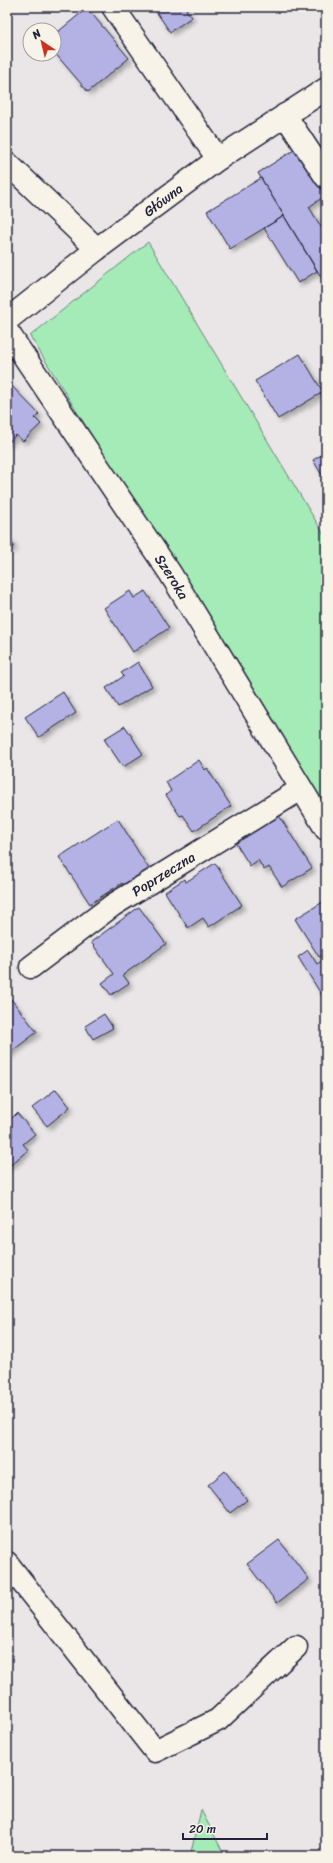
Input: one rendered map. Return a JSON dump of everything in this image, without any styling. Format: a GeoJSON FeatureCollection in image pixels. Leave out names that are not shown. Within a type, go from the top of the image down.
{"type":"FeatureCollection","features":[{"type":"Feature","properties":{"kind":"street"},"geometry":{"type":"LineString","coordinates":[[113,7],[218,159]]}},
{"type":"Feature","properties":{"kind":"street","name":"Główna"},"geometry":{"type":"LineString","coordinates":[[7,320],[97,249],[218,159],[326,89]]}},
{"type":"Feature","properties":{"kind":"street"},"geometry":{"type":"LineString","coordinates":[[285,115],[326,177]]}},
{"type":"Feature","properties":{"kind":"street"},"geometry":{"type":"LineString","coordinates":[[7,163],[97,249]]}},
{"type":"Feature","properties":{"kind":"street","name":"Szeroka"},"geometry":{"type":"LineString","coordinates":[[7,331],[170,573],[326,829]]}},
{"type":"Feature","properties":{"kind":"street","name":"Poprzeczna"},"geometry":{"type":"LineString","coordinates":[[32,967],[113,905],[301,789]]}},
{"type":"Feature","properties":{"kind":"street"},"geometry":{"type":"LineString","coordinates":[[7,1563],[156,1751],[218,1720],[296,1647]]}},
{"type":"Feature","properties":{"kind":"green space"},"geometry":{"type":"Polygon","coordinates":[[[148,242],[326,538],[326,813],[30,336],[148,242]]]}},
{"type":"Feature","properties":{"kind":"green space"},"geometry":{"type":"Polygon","coordinates":[[[201,1810],[225,1856],[190,1856],[201,1810]]]}},
{"type":"Feature","properties":{"kind":"building"},"geometry":{"type":"Polygon","coordinates":[[[153,7],[190,7],[186,10],[192,17],[170,32],[153,7]]]}},
{"type":"Feature","properties":{"kind":"building"},"geometry":{"type":"Polygon","coordinates":[[[87,8],[129,58],[88,92],[62,61],[62,28],[87,8]]]}},
{"type":"Feature","properties":{"kind":"building"},"geometry":{"type":"Polygon","coordinates":[[[297,148],[326,195],[309,207],[326,235],[326,285],[258,173],[297,148]]]}},
{"type":"Feature","properties":{"kind":"building"},"geometry":{"type":"Polygon","coordinates":[[[261,178],[284,216],[230,249],[207,211],[261,178]]]}},
{"type":"Feature","properties":{"kind":"building"},"geometry":{"type":"Polygon","coordinates":[[[284,216],[317,271],[298,283],[264,228],[284,216]]]}},
{"type":"Feature","properties":{"kind":"building"},"geometry":{"type":"Polygon","coordinates":[[[300,354],[323,392],[278,419],[255,381],[300,354]]]}},
{"type":"Feature","properties":{"kind":"building"},"geometry":{"type":"Polygon","coordinates":[[[7,381],[39,414],[35,418],[41,424],[23,441],[16,435],[7,444],[7,381]]]}},
{"type":"Feature","properties":{"kind":"building"},"geometry":{"type":"Polygon","coordinates":[[[326,452],[326,482],[313,460],[326,452]]]}},
{"type":"Feature","properties":{"kind":"building"},"geometry":{"type":"Polygon","coordinates":[[[7,536],[14,546],[7,550],[7,536]]]}},
{"type":"Feature","properties":{"kind":"building"},"geometry":{"type":"Polygon","coordinates":[[[130,591],[134,598],[145,591],[169,628],[133,652],[104,608],[130,591]]]}},
{"type":"Feature","properties":{"kind":"building"},"geometry":{"type":"Polygon","coordinates":[[[138,662],[152,686],[118,707],[106,688],[124,676],[121,673],[138,662]]]}},
{"type":"Feature","properties":{"kind":"building"},"geometry":{"type":"Polygon","coordinates":[[[63,692],[76,713],[39,737],[25,717],[63,692]]]}},
{"type":"Feature","properties":{"kind":"building"},"geometry":{"type":"Polygon","coordinates":[[[125,726],[143,754],[123,767],[104,739],[125,726]]]}},
{"type":"Feature","properties":{"kind":"building"},"geometry":{"type":"Polygon","coordinates":[[[199,760],[205,770],[207,768],[231,806],[194,831],[183,815],[180,816],[166,795],[171,791],[166,782],[199,760]]]}},
{"type":"Feature","properties":{"kind":"building"},"geometry":{"type":"Polygon","coordinates":[[[278,814],[312,868],[282,887],[269,867],[264,870],[258,860],[250,866],[235,842],[278,814]]]}},
{"type":"Feature","properties":{"kind":"building"},"geometry":{"type":"Polygon","coordinates":[[[118,819],[149,869],[123,885],[122,883],[90,904],[59,857],[118,819]]]}},
{"type":"Feature","properties":{"kind":"building"},"geometry":{"type":"Polygon","coordinates":[[[215,863],[242,905],[209,927],[203,918],[188,928],[165,892],[184,879],[186,882],[215,863]]]}},
{"type":"Feature","properties":{"kind":"building"},"geometry":{"type":"Polygon","coordinates":[[[326,900],[326,953],[319,957],[295,919],[326,900]]]}},
{"type":"Feature","properties":{"kind":"building"},"geometry":{"type":"Polygon","coordinates":[[[139,907],[166,944],[123,975],[129,983],[111,995],[102,983],[114,974],[91,942],[139,907]]]}},
{"type":"Feature","properties":{"kind":"building"},"geometry":{"type":"Polygon","coordinates":[[[308,950],[317,964],[326,958],[326,1002],[298,957],[308,950]]]}},
{"type":"Feature","properties":{"kind":"building"},"geometry":{"type":"Polygon","coordinates":[[[11,999],[37,1032],[7,1055],[7,1001],[11,999]]]}},
{"type":"Feature","properties":{"kind":"building"},"geometry":{"type":"Polygon","coordinates":[[[104,1014],[113,1028],[93,1039],[85,1026],[104,1014]]]}},
{"type":"Feature","properties":{"kind":"building"},"geometry":{"type":"Polygon","coordinates":[[[56,1089],[70,1107],[47,1126],[32,1108],[56,1089]]]}},
{"type":"Feature","properties":{"kind":"building"},"geometry":{"type":"Polygon","coordinates":[[[17,1113],[35,1134],[23,1144],[28,1150],[7,1168],[7,1120],[8,1122],[17,1113]]]}},
{"type":"Feature","properties":{"kind":"building"},"geometry":{"type":"Polygon","coordinates":[[[225,1471],[247,1500],[230,1513],[208,1485],[225,1471]]]}},
{"type":"Feature","properties":{"kind":"building"},"geometry":{"type":"Polygon","coordinates":[[[279,1540],[309,1579],[277,1603],[247,1564],[279,1540]]]}}]}
